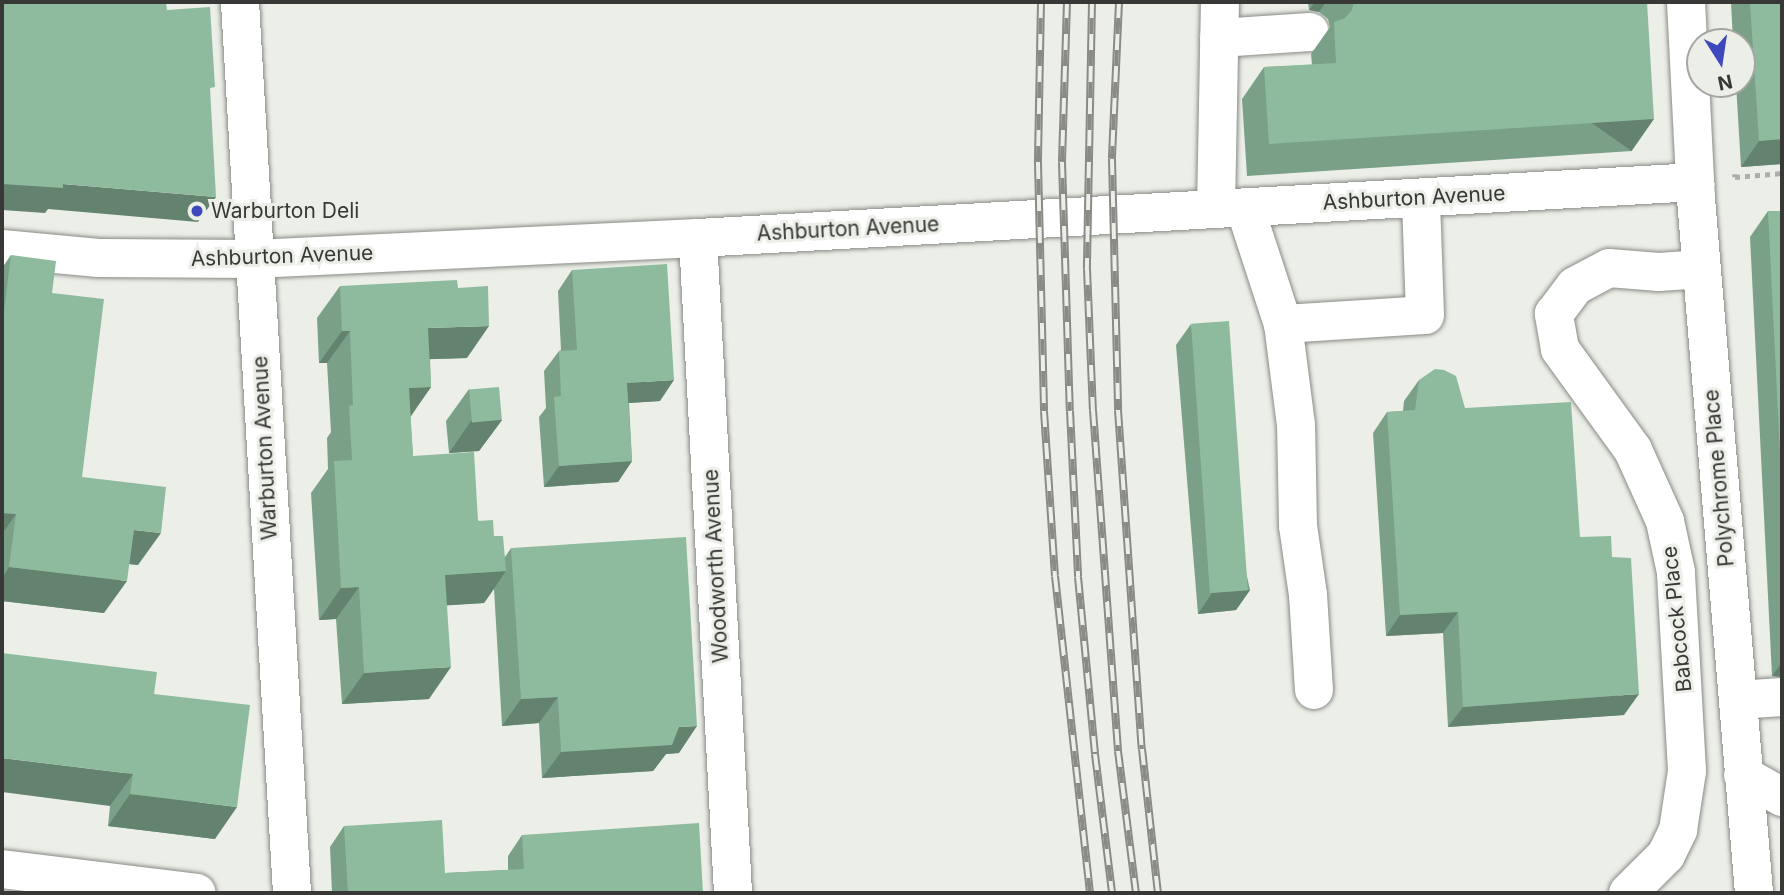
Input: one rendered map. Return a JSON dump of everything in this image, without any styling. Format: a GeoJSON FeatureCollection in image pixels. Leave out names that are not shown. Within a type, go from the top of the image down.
{"type":"FeatureCollection","features":[{"type":"Feature","properties":{"kind":"street","name":"Warburton Avenue"},"geometry":{"type":"LineString","coordinates":[[240,2],[292,893]]}},
{"type":"Feature","properties":{"kind":"street","name":"Polychrome Place"},"geometry":{"type":"LineString","coordinates":[[1686,2],[1695,182],[1754,893]]}},
{"type":"Feature","properties":{"kind":"street"},"geometry":{"type":"LineString","coordinates":[[1310,33],[1220,20],[1231,209],[1283,324],[1296,425],[1298,526],[1307,594],[1314,690]]}},
{"type":"Feature","properties":{"kind":"street","name":"Ashburton Avenue"},"geometry":{"type":"LineString","coordinates":[[2,249],[99,258],[254,259],[698,238],[1695,182]]}},
{"type":"Feature","properties":{"kind":"street"},"geometry":{"type":"LineString","coordinates":[[1283,324],[1425,315],[1421,198]]}},
{"type":"Feature","properties":{"kind":"street","name":"Woodworth Avenue"},"geometry":{"type":"LineString","coordinates":[[698,238],[733,893]]}},
{"type":"Feature","properties":{"kind":"street","name":"Babcock Place"},"geometry":{"type":"LineString","coordinates":[[1628,893],[1666,855],[1678,830],[1687,771],[1675,571],[1665,521],[1633,450],[1560,349],[1554,314],[1575,286],[1609,268],[1659,272],[1702,269]]}},
{"type":"Feature","properties":{"kind":"street"},"geometry":{"type":"LineString","coordinates":[[1675,571],[1727,566]]}},
{"type":"Feature","properties":{"kind":"street"},"geometry":{"type":"LineString","coordinates":[[1738,700],[1782,697]]}},
{"type":"Feature","properties":{"kind":"street"},"geometry":{"type":"LineString","coordinates":[[1744,775],[1782,797]]}},
{"type":"Feature","properties":{"kind":"street"},"geometry":{"type":"LineString","coordinates":[[2,869],[197,893]]}},
{"type":"Feature","properties":{"kind":"building"},"geometry":{"type":"Polygon","coordinates":[[[2,2],[166,2],[167,10],[210,7],[215,87],[210,88],[216,197],[63,184],[63,188],[2,184],[2,2]]]}},
{"type":"Feature","properties":{"kind":"building"},"geometry":{"type":"Polygon","coordinates":[[[1354,2],[1647,2],[1654,119],[1269,144],[1264,67],[1336,63],[1334,22],[1345,18],[1352,10],[1354,2]]]}},
{"type":"Feature","properties":{"kind":"building"},"geometry":{"type":"Polygon","coordinates":[[[1750,2],[1782,2],[1782,139],[1759,141],[1756,28],[1752,28],[1750,2]]]}},
{"type":"Feature","properties":{"kind":"building"},"geometry":{"type":"Polygon","coordinates":[[[1768,211],[1782,211],[1782,494],[1768,211]]]}},
{"type":"Feature","properties":{"kind":"building"},"geometry":{"type":"Polygon","coordinates":[[[11,255],[56,261],[52,293],[104,299],[82,477],[166,487],[161,533],[134,530],[127,581],[9,567],[16,514],[2,513],[2,328],[11,255]]]}},
{"type":"Feature","properties":{"kind":"building"},"geometry":{"type":"Polygon","coordinates":[[[667,264],[674,380],[627,383],[632,461],[559,466],[554,397],[561,396],[559,351],[577,350],[572,270],[667,264]]]}},
{"type":"Feature","properties":{"kind":"building"},"geometry":{"type":"Polygon","coordinates":[[[457,280],[458,288],[488,286],[489,326],[428,328],[431,387],[409,388],[413,456],[474,452],[478,521],[493,520],[494,536],[503,536],[506,571],[445,575],[451,667],[364,673],[359,587],[341,588],[334,461],[352,460],[349,406],[353,405],[350,331],[342,331],[340,286],[457,280]]]}},
{"type":"Feature","properties":{"kind":"building"},"geometry":{"type":"Polygon","coordinates":[[[1229,321],[1248,590],[1210,593],[1191,324],[1229,321]]]}},
{"type":"Feature","properties":{"kind":"building"},"geometry":{"type":"Polygon","coordinates":[[[1435,369],[1456,376],[1465,408],[1571,402],[1580,537],[1611,536],[1612,557],[1631,558],[1639,694],[1463,707],[1458,612],[1400,615],[1387,412],[1415,410],[1419,380],[1435,369]]]}},
{"type":"Feature","properties":{"kind":"building"},"geometry":{"type":"Polygon","coordinates":[[[499,387],[502,420],[472,422],[469,390],[499,387]]]}},
{"type":"Feature","properties":{"kind":"building"},"geometry":{"type":"Polygon","coordinates":[[[686,537],[697,726],[679,727],[672,745],[561,752],[558,697],[521,699],[511,548],[686,537]]]}},
{"type":"Feature","properties":{"kind":"building"},"geometry":{"type":"Polygon","coordinates":[[[2,653],[157,672],[154,694],[250,705],[237,807],[130,794],[133,774],[2,758],[2,653]]]}},
{"type":"Feature","properties":{"kind":"building"},"geometry":{"type":"Polygon","coordinates":[[[442,820],[445,873],[524,869],[522,835],[699,823],[703,893],[348,893],[344,826],[442,820]]]}},
{"type":"Feature","properties":{"kind":"railway"},"geometry":{"type":"LineString","coordinates":[[1041,2],[1038,163],[1044,411],[1055,576],[1090,893]]}},
{"type":"Feature","properties":{"kind":"railway"},"geometry":{"type":"LineString","coordinates":[[1067,2],[1062,162],[1078,577],[1112,893]]}},
{"type":"Feature","properties":{"kind":"railway"},"geometry":{"type":"LineString","coordinates":[[1092,2],[1087,269],[1093,410],[1118,751],[1136,893]]}},
{"type":"Feature","properties":{"kind":"railway"},"geometry":{"type":"LineString","coordinates":[[1119,2],[1112,159],[1118,410],[1142,749],[1158,893]]}},
{"type":"Feature","properties":{"kind":"place","name":"Warburton Deli"},"geometry":{"type":"Point","coordinates":[197,211]}}]}
